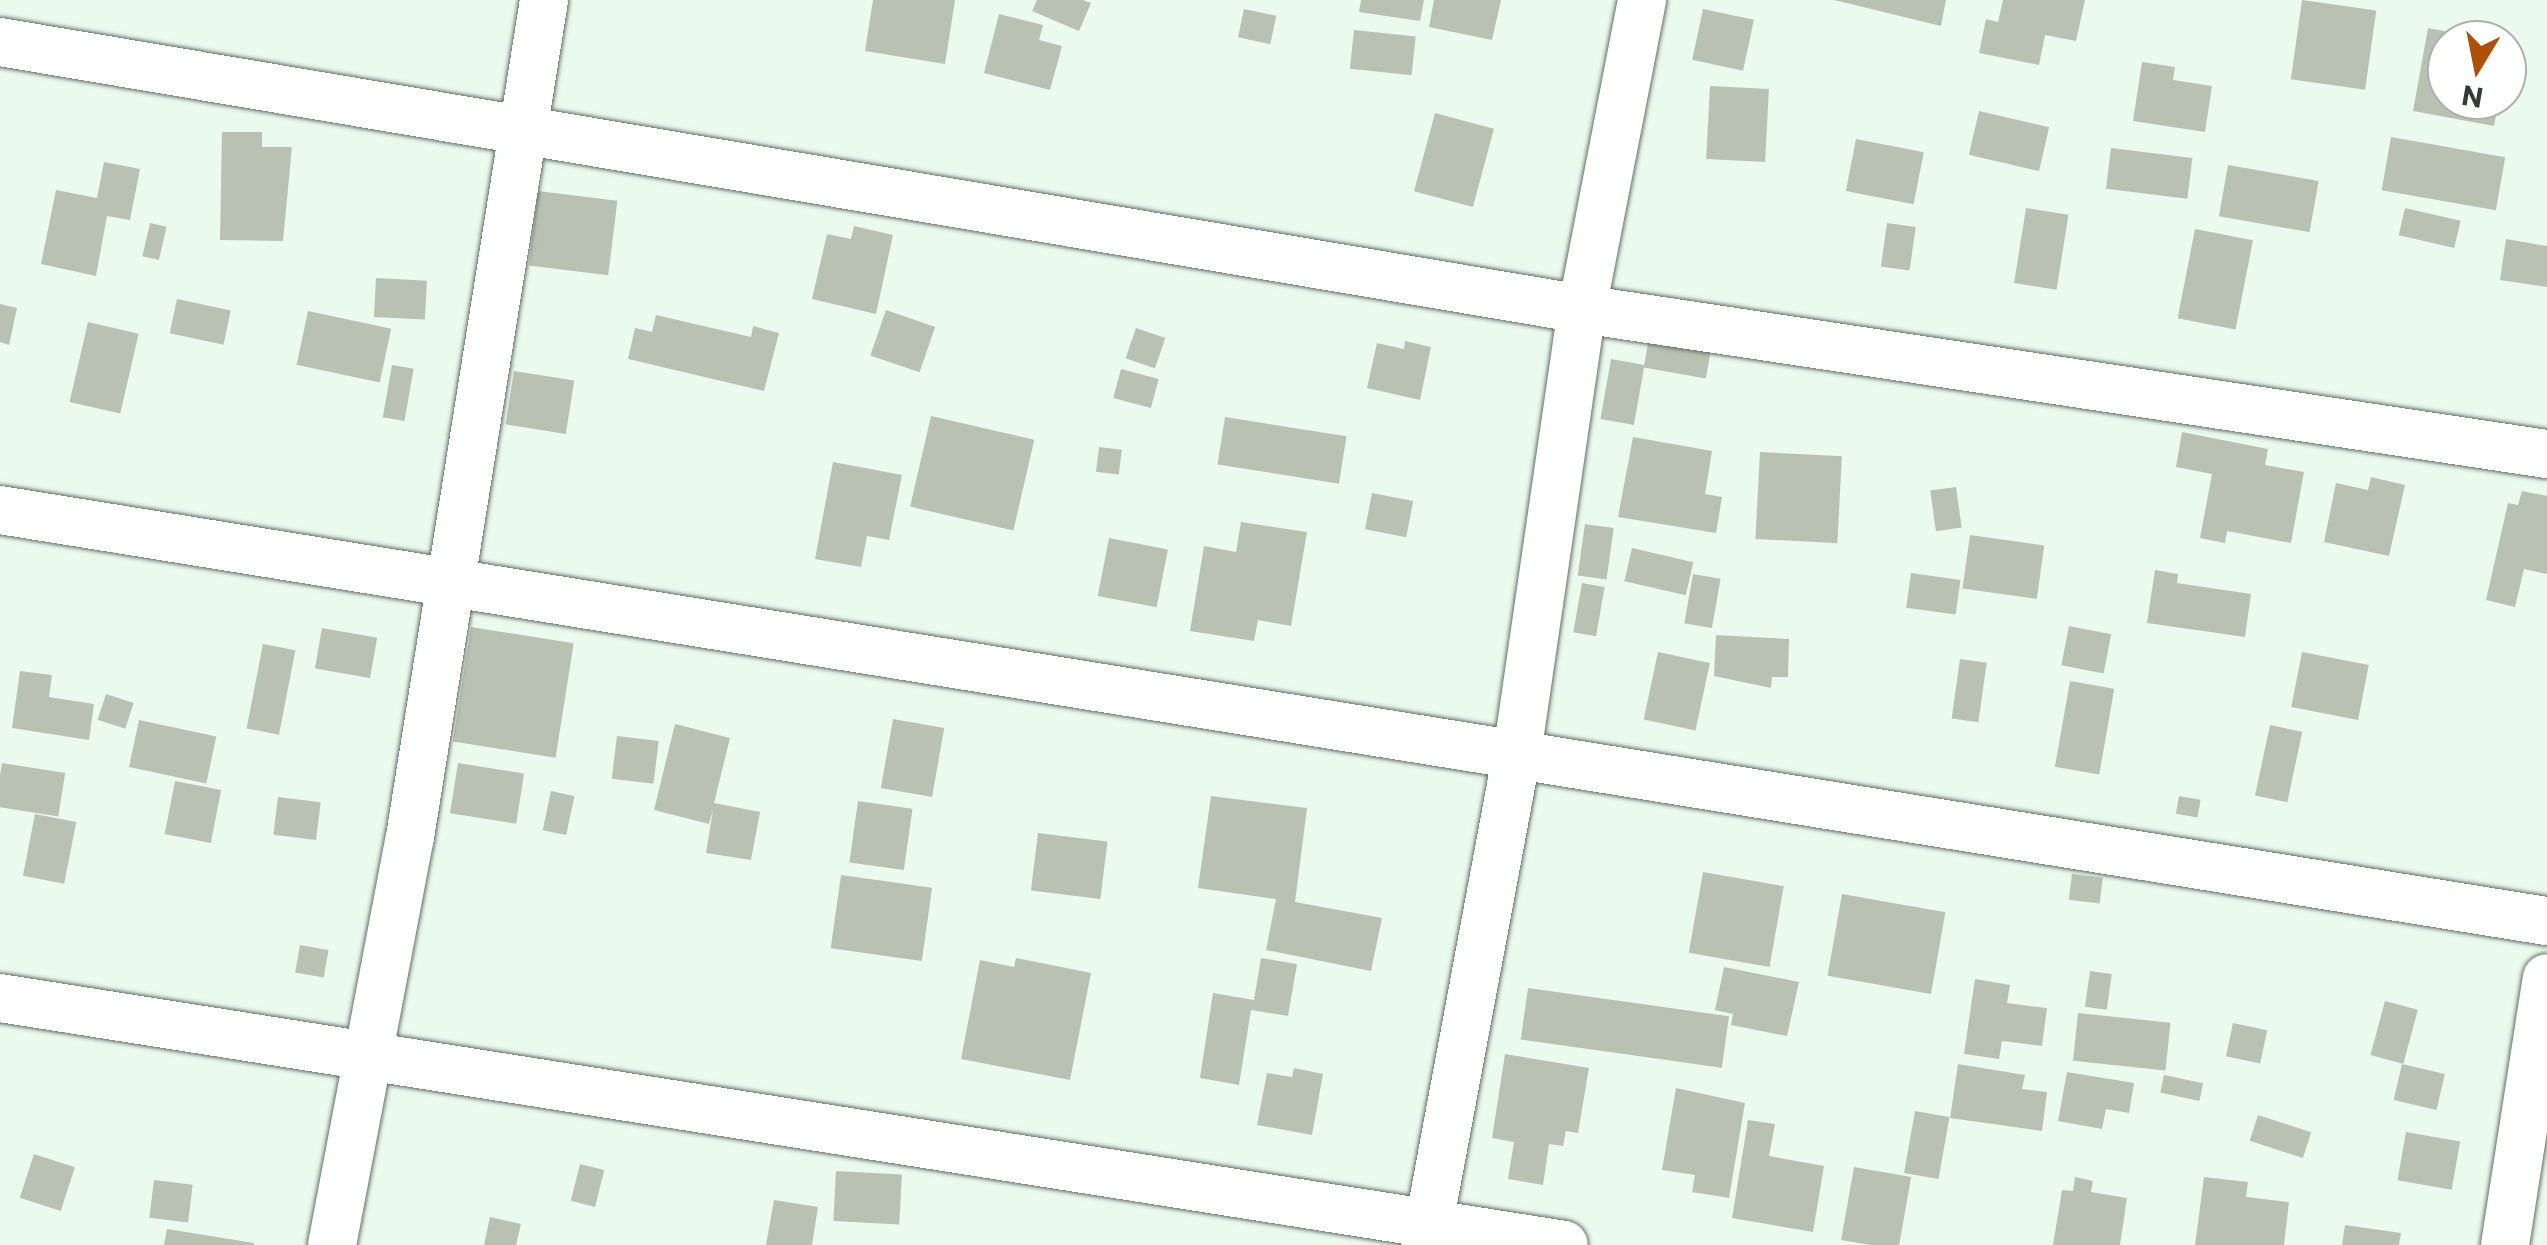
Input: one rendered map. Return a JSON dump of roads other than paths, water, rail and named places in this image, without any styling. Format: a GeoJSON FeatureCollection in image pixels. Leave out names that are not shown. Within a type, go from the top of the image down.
{"type":"FeatureCollection","features":[{"type":"Feature","properties":{"kind":"street"},"geometry":{"type":"LineString","coordinates":[[332,1245],[452,576],[527,127],[544,0]]}},
{"type":"Feature","properties":{"kind":"street"},"geometry":{"type":"LineString","coordinates":[[1427,1235],[1516,761],[1582,309],[1642,0]]}},
{"type":"Feature","properties":{"kind":"street"},"geometry":{"type":"LineString","coordinates":[[0,42],[527,127],[1582,309],[2547,454]]}},
{"type":"Feature","properties":{"kind":"street"},"geometry":{"type":"LineString","coordinates":[[0,510],[452,576],[1516,761],[2547,920]]}},
{"type":"Feature","properties":{"kind":"street"},"geometry":{"type":"LineString","coordinates":[[2505,1245],[2547,978]]}},
{"type":"Feature","properties":{"kind":"street"},"geometry":{"type":"LineString","coordinates":[[0,998],[369,1052],[1427,1235],[1564,1245]]}}]}
